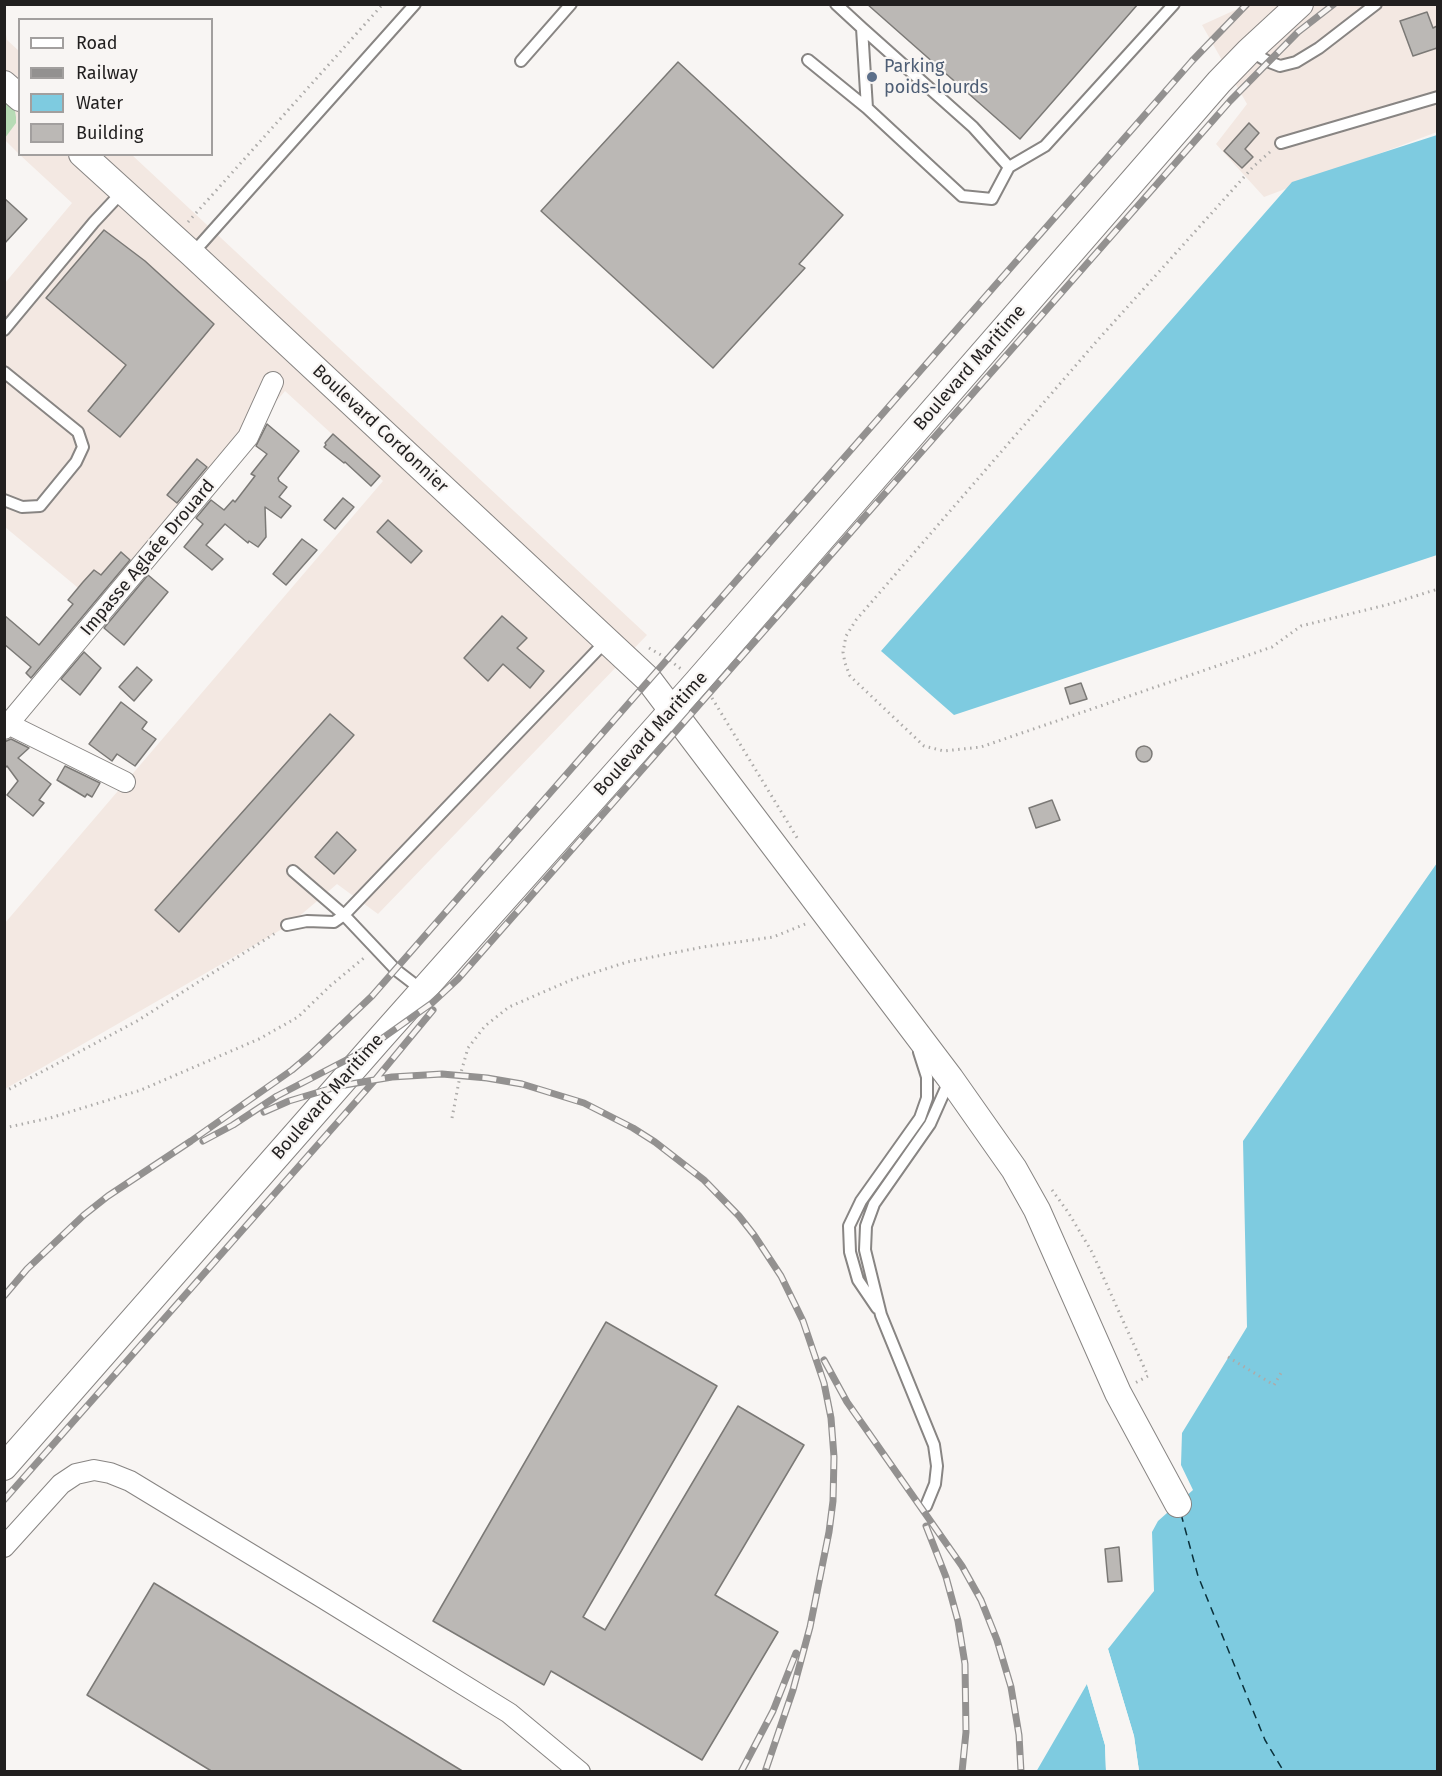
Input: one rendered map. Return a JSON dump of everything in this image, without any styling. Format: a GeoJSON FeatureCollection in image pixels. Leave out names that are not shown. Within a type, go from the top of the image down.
{"type":"FeatureCollection","features":[{"type":"Feature","properties":{"kind":"street","name":"Boulevard Maritime"},"geometry":{"type":"LineString","coordinates":[[4,1467],[672,710],[1219,82],[1300,4]]}},
{"type":"Feature","properties":{"kind":"street"},"geometry":{"type":"LineString","coordinates":[[4,84],[18,96]]}},
{"type":"Feature","properties":{"kind":"street","name":"Boulevard Cordonnier"},"geometry":{"type":"LineString","coordinates":[[84,156],[650,680],[950,1078],[1014,1169],[1038,1210],[1118,1393],[1178,1504]]}},
{"type":"Feature","properties":{"kind":"street","name":"Impasse Aglaée Drouard"},"geometry":{"type":"LineString","coordinates":[[6,725],[248,436],[273,382]]}},
{"type":"Feature","properties":{"kind":"street"},"geometry":{"type":"LineString","coordinates":[[6,725],[125,782]]}},
{"type":"Feature","properties":{"kind":"street"},"geometry":{"type":"LineString","coordinates":[[4,1547],[61,1484],[76,1474],[94,1470],[110,1473],[130,1482],[272,1567],[509,1713],[580,1772]]}},
{"type":"Feature","properties":{"kind":"lane"},"geometry":{"type":"LineString","coordinates":[[192,254],[415,4]]}},
{"type":"Feature","properties":{"kind":"lane"},"geometry":{"type":"LineString","coordinates":[[521,61],[571,4]]}},
{"type":"Feature","properties":{"kind":"lane"},"geometry":{"type":"LineString","coordinates":[[836,4],[973,127],[1009,167]]}},
{"type":"Feature","properties":{"kind":"lane"},"geometry":{"type":"LineString","coordinates":[[808,60],[867,108],[962,196],[993,199],[1009,167],[1045,147],[1174,4]]}},
{"type":"Feature","properties":{"kind":"lane"},"geometry":{"type":"LineString","coordinates":[[1249,51],[1267,62],[1280,66],[1296,62],[1319,48],[1376,4]]}},
{"type":"Feature","properties":{"kind":"lane"},"geometry":{"type":"LineString","coordinates":[[862,28],[867,108]]}},
{"type":"Feature","properties":{"kind":"lane"},"geometry":{"type":"LineString","coordinates":[[1281,143],[1437,97]]}},
{"type":"Feature","properties":{"kind":"lane"},"geometry":{"type":"LineString","coordinates":[[4,330],[94,222],[123,191]]}},
{"type":"Feature","properties":{"kind":"lane"},"geometry":{"type":"LineString","coordinates":[[4,372],[78,432],[83,447],[76,462],[40,506],[22,507],[4,500]]}},
{"type":"Feature","properties":{"kind":"lane"},"geometry":{"type":"LineString","coordinates":[[288,925],[307,921],[334,922],[344,915],[607,640]]}},
{"type":"Feature","properties":{"kind":"lane"},"geometry":{"type":"LineString","coordinates":[[293,871],[344,915],[396,970],[423,990]]}},
{"type":"Feature","properties":{"kind":"lane"},"geometry":{"type":"LineString","coordinates":[[891,999],[902,1026],[921,1055],[927,1077],[927,1098],[920,1118],[861,1201],[849,1226],[850,1252],[858,1280],[881,1315],[934,1445],[937,1466],[935,1484],[926,1506]]}},
{"type":"Feature","properties":{"kind":"lane"},"geometry":{"type":"LineString","coordinates":[[881,1315],[875,1283],[865,1250],[866,1226],[874,1204],[930,1124],[950,1078]]}},
{"type":"Feature","properties":{"kind":"path"},"geometry":{"type":"LineString","coordinates":[[188,222],[383,4]]}},
{"type":"Feature","properties":{"kind":"path"},"geometry":{"type":"LineString","coordinates":[[1281,143],[1253,166],[1104,333],[856,620],[846,636],[843,652],[845,663],[850,676],[924,746],[944,751],[981,747],[1272,646],[1301,626],[1390,604],[1437,588]]}},
{"type":"Feature","properties":{"kind":"path"},"geometry":{"type":"LineString","coordinates":[[452,1118],[468,1048],[485,1026],[509,1007],[571,980],[606,968],[666,954],[773,938],[826,915]]}},
{"type":"Feature","properties":{"kind":"path"},"geometry":{"type":"LineString","coordinates":[[4,1092],[137,1021],[288,925]]}},
{"type":"Feature","properties":{"kind":"path"},"geometry":{"type":"LineString","coordinates":[[4,1128],[50,1118],[141,1090],[259,1039],[298,1017],[375,948]]}},
{"type":"Feature","properties":{"kind":"path"},"geometry":{"type":"LineString","coordinates":[[1228,1357],[1274,1386],[1281,1373]]}},
{"type":"Feature","properties":{"kind":"shaded area"},"geometry":{"type":"Polygon","coordinates":[[[1246,5],[1437,5],[1437,132],[1264,197],[1216,144],[1247,104],[1202,25],[1246,5]]]}},
{"type":"Feature","properties":{"kind":"shaded area"},"geometry":{"type":"Polygon","coordinates":[[[4,23],[7,40],[18,50],[18,153],[5,140],[4,23]]]}},
{"type":"Feature","properties":{"kind":"shaded area"},"geometry":{"type":"Polygon","coordinates":[[[21,156],[133,156],[647,635],[378,914],[337,884],[289,925],[5,1089],[5,923],[383,481],[285,391],[101,607],[5,527],[5,283],[72,203],[21,156]]]}},
{"type":"Feature","properties":{"kind":"green space"},"geometry":{"type":"Polygon","coordinates":[[[5,102],[15,111],[16,123],[5,138],[5,102]]]}},
{"type":"Feature","properties":{"kind":"water"},"geometry":{"type":"Polygon","coordinates":[[[1437,135],[1437,555],[954,715],[881,651],[1292,182],[1437,135]]]}},
{"type":"Feature","properties":{"kind":"water"},"geometry":{"type":"Polygon","coordinates":[[[1437,863],[1437,1771],[1139,1771],[1134,1736],[1108,1649],[1154,1591],[1152,1532],[1158,1521],[1193,1490],[1181,1465],[1182,1433],[1247,1327],[1243,1141],[1437,863]]]}},
{"type":"Feature","properties":{"kind":"water"},"geometry":{"type":"Polygon","coordinates":[[[1087,1684],[1105,1745],[1106,1771],[1036,1772],[1087,1684]]]}},
{"type":"Feature","properties":{"kind":"pier"},"geometry":{"type":"Polygon","coordinates":[[[1108,1649],[1134,1736],[1139,1771],[1136,1772],[1131,1737],[1106,1653],[1108,1649]]]}},
{"type":"Feature","properties":{"kind":"pier"},"geometry":{"type":"Polygon","coordinates":[[[1089,1682],[1108,1744],[1109,1772],[1106,1771],[1105,1745],[1087,1684],[1089,1682]]]}},
{"type":"Feature","properties":{"kind":"building"},"geometry":{"type":"Polygon","coordinates":[[[867,4],[1138,4],[1020,139],[867,4]]]}},
{"type":"Feature","properties":{"kind":"building"},"geometry":{"type":"Polygon","coordinates":[[[1427,12],[1433,28],[1437,26],[1437,48],[1413,56],[1400,21],[1427,12]]]}},
{"type":"Feature","properties":{"kind":"building"},"geometry":{"type":"Polygon","coordinates":[[[678,62],[843,215],[799,264],[805,268],[713,368],[541,211],[678,62]]]}},
{"type":"Feature","properties":{"kind":"building"},"geometry":{"type":"Polygon","coordinates":[[[1249,123],[1259,133],[1245,149],[1253,157],[1242,168],[1224,151],[1249,123]]]}},
{"type":"Feature","properties":{"kind":"building"},"geometry":{"type":"Polygon","coordinates":[[[4,198],[27,219],[4,244],[4,198]]]}},
{"type":"Feature","properties":{"kind":"building"},"geometry":{"type":"Polygon","coordinates":[[[104,230],[145,261],[214,324],[120,437],[88,411],[126,365],[46,298],[104,230]]]}},
{"type":"Feature","properties":{"kind":"building"},"geometry":{"type":"Polygon","coordinates":[[[267,424],[299,451],[278,478],[287,487],[279,497],[291,506],[281,518],[265,507],[266,537],[258,547],[249,541],[248,543],[225,524],[206,545],[223,559],[212,570],[184,547],[203,524],[196,518],[211,500],[224,510],[233,500],[235,502],[255,476],[251,474],[267,454],[256,446],[267,424]]]}},
{"type":"Feature","properties":{"kind":"building"},"geometry":{"type":"Polygon","coordinates":[[[333,434],[380,476],[371,486],[345,462],[324,447],[333,434]]]}},
{"type":"Feature","properties":{"kind":"building"},"geometry":{"type":"Polygon","coordinates":[[[197,459],[207,467],[177,503],[167,495],[197,459]]]}},
{"type":"Feature","properties":{"kind":"building"},"geometry":{"type":"Polygon","coordinates":[[[343,498],[354,507],[335,529],[324,520],[343,498]]]}},
{"type":"Feature","properties":{"kind":"building"},"geometry":{"type":"Polygon","coordinates":[[[388,520],[422,551],[411,563],[377,532],[388,520]]]}},
{"type":"Feature","properties":{"kind":"building"},"geometry":{"type":"Polygon","coordinates":[[[302,539],[317,550],[286,585],[273,574],[302,539]]]}},
{"type":"Feature","properties":{"kind":"building"},"geometry":{"type":"Polygon","coordinates":[[[121,552],[130,560],[31,678],[26,673],[31,667],[4,644],[4,615],[39,645],[73,604],[68,600],[83,582],[94,570],[101,575],[121,552]]]}},
{"type":"Feature","properties":{"kind":"building"},"geometry":{"type":"Polygon","coordinates":[[[148,575],[168,592],[124,645],[104,628],[148,575]]]}},
{"type":"Feature","properties":{"kind":"building"},"geometry":{"type":"Polygon","coordinates":[[[502,616],[527,638],[517,648],[544,671],[530,688],[503,664],[488,681],[464,658],[502,616]]]}},
{"type":"Feature","properties":{"kind":"building"},"geometry":{"type":"Polygon","coordinates":[[[84,652],[101,668],[80,695],[61,679],[84,652]]]}},
{"type":"Feature","properties":{"kind":"building"},"geometry":{"type":"Polygon","coordinates":[[[137,667],[152,680],[134,701],[119,687],[137,667]]]}},
{"type":"Feature","properties":{"kind":"building"},"geometry":{"type":"Polygon","coordinates":[[[1081,683],[1087,699],[1070,704],[1065,688],[1081,683]]]}},
{"type":"Feature","properties":{"kind":"building"},"geometry":{"type":"Polygon","coordinates":[[[121,702],[147,722],[142,729],[156,739],[135,766],[117,754],[112,761],[89,744],[121,702]]]}},
{"type":"Feature","properties":{"kind":"building"},"geometry":{"type":"Polygon","coordinates":[[[330,714],[354,735],[179,932],[155,910],[330,714]]]}},
{"type":"Feature","properties":{"kind":"building"},"geometry":{"type":"Polygon","coordinates":[[[11,739],[29,748],[18,758],[51,784],[39,800],[44,803],[33,816],[7,795],[18,781],[7,766],[4,769],[4,742],[11,739]]]}},
{"type":"Feature","properties":{"kind":"building"},"geometry":{"type":"Polygon","coordinates":[[[1144,746],[1152,754],[1144,762],[1136,754],[1144,746]]]}},
{"type":"Feature","properties":{"kind":"building"},"geometry":{"type":"Polygon","coordinates":[[[65,766],[100,783],[92,797],[87,794],[85,797],[57,780],[65,766]]]}},
{"type":"Feature","properties":{"kind":"building"},"geometry":{"type":"Polygon","coordinates":[[[1052,800],[1060,820],[1036,828],[1029,808],[1052,800]]]}},
{"type":"Feature","properties":{"kind":"building"},"geometry":{"type":"Polygon","coordinates":[[[337,832],[356,850],[334,874],[315,857],[337,832]]]}},
{"type":"Feature","properties":{"kind":"building"},"geometry":{"type":"Polygon","coordinates":[[[606,1322],[717,1386],[583,1617],[605,1630],[738,1406],[804,1445],[715,1595],[778,1632],[702,1760],[551,1671],[544,1685],[433,1621],[606,1322]]]}},
{"type":"Feature","properties":{"kind":"building"},"geometry":{"type":"Polygon","coordinates":[[[1119,1547],[1122,1581],[1108,1582],[1105,1549],[1119,1547]]]}},
{"type":"Feature","properties":{"kind":"building"},"geometry":{"type":"Polygon","coordinates":[[[154,1583],[464,1772],[213,1772],[87,1695],[154,1583]]]}},
{"type":"Feature","properties":{"kind":"ferry route"},"geometry":{"type":"LineString","coordinates":[[1181,1514],[1198,1576],[1265,1740],[1284,1772]]}},
{"type":"Feature","properties":{"kind":"railway"},"geometry":{"type":"LineString","coordinates":[[4,1296],[27,1269],[84,1215],[108,1196],[292,1070],[372,996],[1192,61],[1247,4]]}},
{"type":"Feature","properties":{"kind":"railway"},"geometry":{"type":"LineString","coordinates":[[203,1141],[233,1125],[277,1096],[377,1042],[432,1003],[458,979],[1230,101],[1298,32],[1334,4]]}},
{"type":"Feature","properties":{"kind":"railway"},"geometry":{"type":"LineString","coordinates":[[4,1500],[375,1080],[433,1010]]}},
{"type":"Feature","properties":{"kind":"railway"},"geometry":{"type":"LineString","coordinates":[[264,1112],[289,1101],[339,1086],[392,1077],[442,1074],[522,1084],[584,1103],[655,1142],[704,1180],[754,1235],[781,1276],[803,1321],[824,1383],[831,1418],[834,1457],[833,1501],[829,1532],[810,1627],[793,1690],[765,1772]]}},
{"type":"Feature","properties":{"kind":"railway"},"geometry":{"type":"LineString","coordinates":[[824,1360],[847,1402],[962,1566],[981,1600],[997,1640],[1011,1687],[1019,1735],[1021,1772]]}},
{"type":"Feature","properties":{"kind":"railway"},"geometry":{"type":"LineString","coordinates":[[926,1526],[946,1577],[958,1621],[965,1664],[966,1732],[962,1772]]}},
{"type":"Feature","properties":{"kind":"railway"},"geometry":{"type":"LineString","coordinates":[[741,1772],[773,1711],[796,1653]]}},
{"type":"Feature","properties":{"kind":"place","name":"Parking poids-lourds"},"geometry":{"type":"Point","coordinates":[872,77]}}]}
